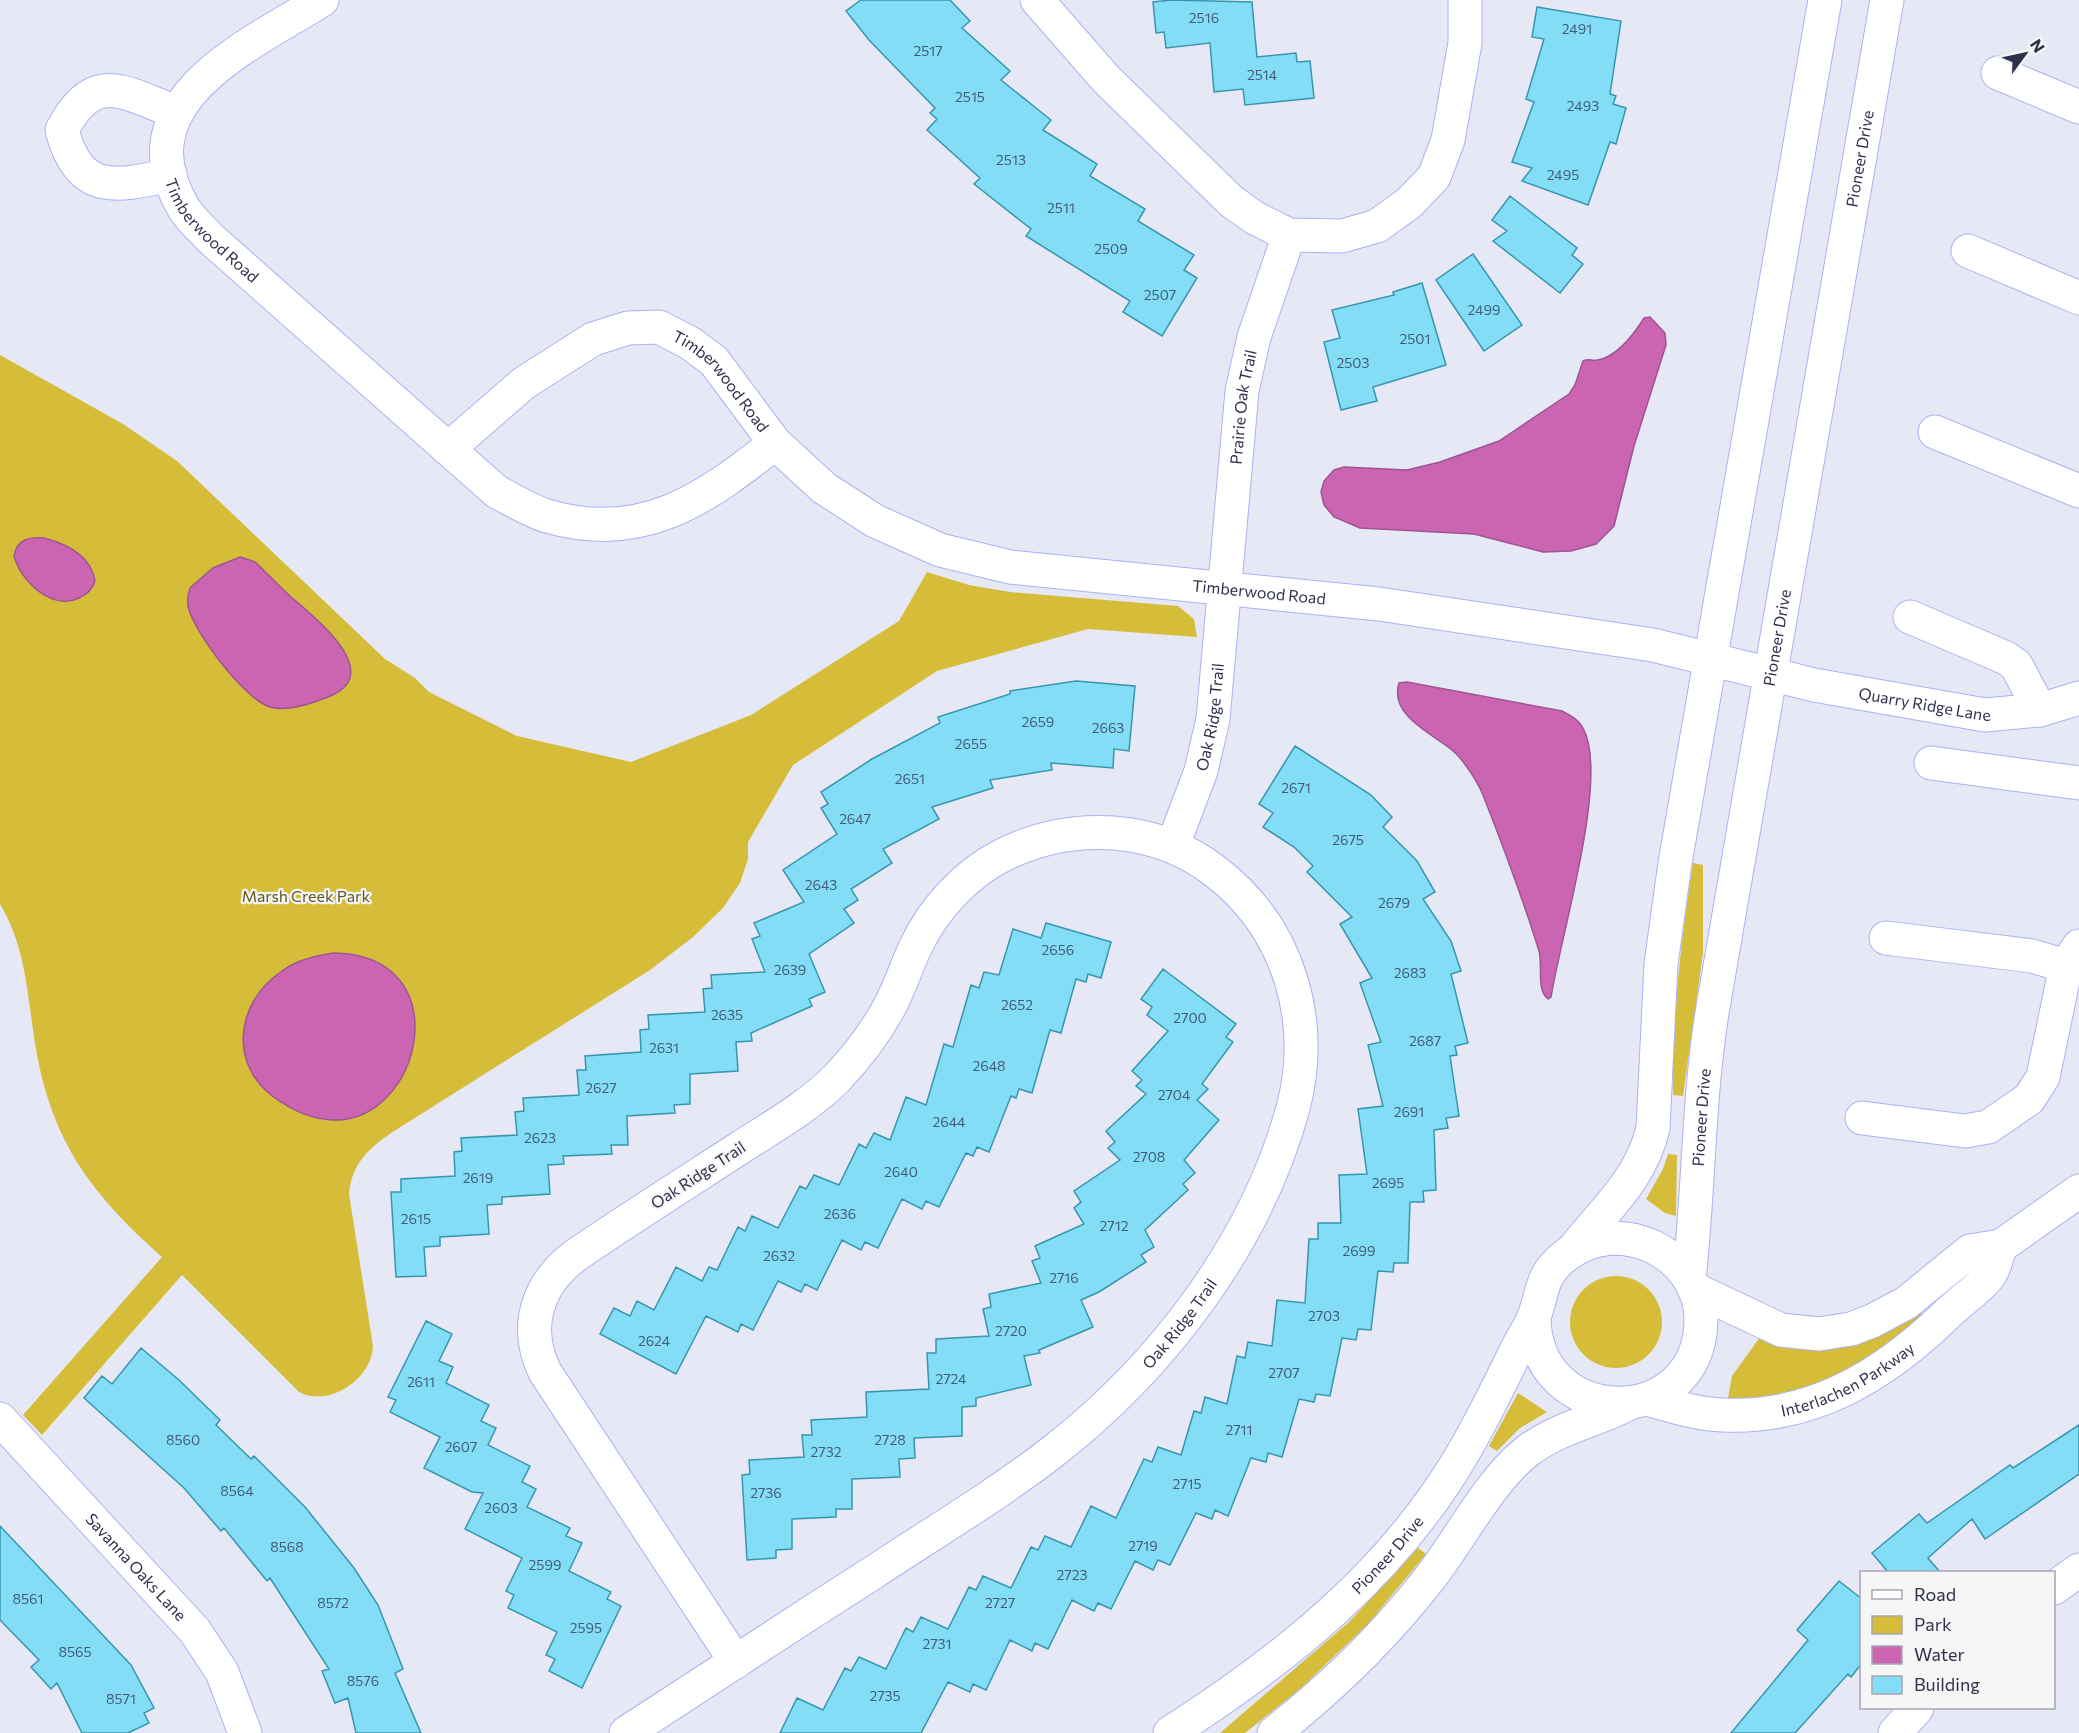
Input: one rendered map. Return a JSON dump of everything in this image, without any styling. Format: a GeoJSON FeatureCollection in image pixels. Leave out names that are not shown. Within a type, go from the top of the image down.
{"type":"FeatureCollection","features":[{"type":"Feature","properties":{"kind":"street","name":"Timberwood Road"},"geometry":{"type":"LineString","coordinates":[[322,0],[222,63],[193,88],[176,112],[165,144],[170,175],[183,208],[210,238],[497,492],[546,516],[594,524],[644,520],[688,505],[726,482],[775,443]]}},
{"type":"Feature","properties":{"kind":"street"},"geometry":{"type":"LineString","coordinates":[[1037,0],[1106,79],[1231,201],[1256,218],[1289,235],[1342,236],[1377,225],[1409,204],[1434,177],[1448,140],[1452,118],[1465,43],[1465,0]]}},
{"type":"Feature","properties":{"kind":"street"},"geometry":{"type":"LineString","coordinates":[[1639,1401],[1607,1404],[1585,1398],[1557,1378],[1539,1350],[1534,1316],[1540,1290],[1548,1275],[1573,1250],[1628,1186],[1641,1164],[1652,1134],[1663,947],[1825,0]]}},
{"type":"Feature","properties":{"kind":"street","name":"Pioneer Drive"},"geometry":{"type":"LineString","coordinates":[[1691,1284],[1707,1042],[1887,0]]}},
{"type":"Feature","properties":{"kind":"street"},"geometry":{"type":"LineString","coordinates":[[1998,73],[2079,107]]}},
{"type":"Feature","properties":{"kind":"street"},"geometry":{"type":"LineString","coordinates":[[170,175],[137,182],[105,182],[81,172],[68,155],[62,130],[74,106],[93,92],[120,91],[176,112]]}},
{"type":"Feature","properties":{"kind":"street","name":"Prairie Oak Trail"},"geometry":{"type":"LineString","coordinates":[[1223,586],[1242,391],[1254,337],[1289,235]]}},
{"type":"Feature","properties":{"kind":"street"},"geometry":{"type":"LineString","coordinates":[[1968,251],[2079,298]]}},
{"type":"Feature","properties":{"kind":"street","name":"Timberwood Road"},"geometry":{"type":"LineString","coordinates":[[448,449],[524,383],[593,339],[628,328],[659,327],[690,343],[714,361],[775,443],[824,488],[874,522],[940,550],[1010,567],[1223,586],[1379,604],[1502,622],[1653,645],[1770,674]]}},
{"type":"Feature","properties":{"kind":"street"},"geometry":{"type":"LineString","coordinates":[[1935,432],[2079,491]]}},
{"type":"Feature","properties":{"kind":"street","name":"Oak Ridge Trail"},"geometry":{"type":"LineString","coordinates":[[1173,845],[1209,741],[1223,586]]}},
{"type":"Feature","properties":{"kind":"street"},"geometry":{"type":"LineString","coordinates":[[1910,617],[2006,658],[2016,665],[2040,710]]}},
{"type":"Feature","properties":{"kind":"street","name":"Quarry Ridge Lane"},"geometry":{"type":"LineString","coordinates":[[1770,674],[1814,685],[1985,715],[2040,710],[2079,698]]}},
{"type":"Feature","properties":{"kind":"street"},"geometry":{"type":"LineString","coordinates":[[1931,763],[2079,783]]}},
{"type":"Feature","properties":{"kind":"street","name":"Oak Ridge Trail"},"geometry":{"type":"LineString","coordinates":[[626,1733],[736,1662],[1014,1479],[1075,1433],[1134,1378],[1170,1337],[1217,1271],[1248,1218],[1282,1142],[1296,1097],[1302,1053],[1298,1005],[1284,959],[1259,915],[1216,872],[1173,845],[1118,833],[1081,832],[1018,848],[984,867],[961,885],[936,913],[920,938],[882,1021],[833,1081],[787,1117],[576,1255],[555,1273],[542,1293],[533,1328],[536,1351],[545,1372],[736,1662]]}},
{"type":"Feature","properties":{"kind":"street"},"geometry":{"type":"LineString","coordinates":[[1862,1118],[1965,1131],[1989,1127],[2029,1099],[2043,1077],[2072,956],[2032,956],[1886,938]]}},
{"type":"Feature","properties":{"kind":"street"},"geometry":{"type":"LineString","coordinates":[[1691,1284],[1774,1328],[1795,1332],[1828,1332],[1858,1326],[1885,1315],[1919,1294],[1970,1251],[2001,1246],[2079,1191]]}},
{"type":"Feature","properties":{"kind":"street"},"geometry":{"type":"LineString","coordinates":[[1274,1733],[1327,1689],[1392,1623],[1429,1580],[1500,1480],[1522,1456],[1548,1439],[1639,1401],[1677,1380],[1695,1350],[1701,1315],[1691,1284],[1667,1254],[1637,1240],[1604,1239],[1573,1250]]}},
{"type":"Feature","properties":{"kind":"street","name":"Interlachen Parkway"},"geometry":{"type":"LineString","coordinates":[[1639,1401],[1734,1415],[1798,1406],[1841,1392],[1876,1373],[1916,1343],[1990,1275],[2001,1246]]}},
{"type":"Feature","properties":{"kind":"street","name":"Pioneer Drive"},"geometry":{"type":"LineString","coordinates":[[1170,1733],[1282,1656],[1338,1608],[1388,1556],[1428,1507],[1465,1450],[1534,1316]]}},
{"type":"Feature","properties":{"kind":"street","name":"Savanna Oaks Lane"},"geometry":{"type":"LineString","coordinates":[[0,1419],[195,1632],[225,1679],[246,1733]]}},
{"type":"Feature","properties":{"kind":"street"},"geometry":{"type":"LineString","coordinates":[[2055,1587],[2079,1570]]}},
{"type":"Feature","properties":{"kind":"street"},"geometry":{"type":"LineString","coordinates":[[1895,1733],[1915,1709]]}},
{"type":"Feature","properties":{"kind":"green space","name":"Marsh Creek Park"},"geometry":{"type":"Polygon","coordinates":[[[0,355],[123,424],[177,461],[385,659],[415,678],[429,692],[517,736],[631,762],[751,715],[899,621],[927,572],[969,585],[1010,592],[1178,606],[1194,619],[1197,637],[1088,629],[937,671],[793,765],[748,842],[748,859],[740,883],[723,908],[693,937],[650,970],[391,1133],[362,1159],[353,1174],[349,1194],[373,1346],[371,1358],[365,1369],[347,1387],[323,1396],[311,1396],[299,1392],[182,1275],[42,1435],[23,1415],[162,1257],[112,1208],[92,1184],[61,1133],[41,1072],[20,952],[0,904],[0,355]]]}},
{"type":"Feature","properties":{"kind":"green space"},"geometry":{"type":"Polygon","coordinates":[[[1693,863],[1703,865],[1703,953],[1683,1096],[1673,1095],[1674,1037],[1681,950],[1693,863]]]}},
{"type":"Feature","properties":{"kind":"green space"},"geometry":{"type":"Polygon","coordinates":[[[1668,1154],[1677,1155],[1676,1216],[1665,1213],[1646,1199],[1663,1169],[1668,1154]]]}},
{"type":"Feature","properties":{"kind":"green space"},"geometry":{"type":"Polygon","coordinates":[[[1616,1276],[1634,1279],[1649,1289],[1659,1304],[1662,1322],[1659,1340],[1649,1355],[1634,1365],[1616,1368],[1598,1365],[1583,1355],[1573,1340],[1570,1322],[1573,1304],[1583,1289],[1598,1279],[1616,1276]]]}},
{"type":"Feature","properties":{"kind":"green space"},"geometry":{"type":"Polygon","coordinates":[[[1917,1309],[1925,1317],[1901,1339],[1816,1389],[1727,1403],[1732,1376],[1760,1337],[1917,1309]]]}},
{"type":"Feature","properties":{"kind":"green space"},"geometry":{"type":"Polygon","coordinates":[[[1518,1393],[1547,1412],[1520,1428],[1497,1451],[1489,1446],[1518,1393]]]}},
{"type":"Feature","properties":{"kind":"green space"},"geometry":{"type":"Polygon","coordinates":[[[1418,1548],[1426,1554],[1368,1624],[1300,1689],[1245,1733],[1220,1733],[1349,1622],[1418,1548]]]}},
{"type":"Feature","properties":{"kind":"water"},"geometry":{"type":"Polygon","coordinates":[[[1650,317],[1665,333],[1666,345],[1634,446],[1614,526],[1596,544],[1571,551],[1543,552],[1474,534],[1360,528],[1334,517],[1324,505],[1321,492],[1324,481],[1334,470],[1344,467],[1407,470],[1440,462],[1499,441],[1569,394],[1575,385],[1583,361],[1597,360],[1611,355],[1630,337],[1644,318],[1650,317]]]}},
{"type":"Feature","properties":{"kind":"water"},"geometry":{"type":"Polygon","coordinates":[[[44,538],[69,547],[89,564],[95,581],[87,593],[69,601],[59,601],[39,592],[23,575],[14,556],[18,546],[25,540],[44,538]]]}},
{"type":"Feature","properties":{"kind":"water"},"geometry":{"type":"Polygon","coordinates":[[[240,557],[255,562],[328,631],[348,660],[351,674],[345,687],[328,697],[308,704],[292,708],[277,708],[260,702],[234,679],[199,631],[188,606],[188,594],[190,588],[213,568],[240,557]]]}},
{"type":"Feature","properties":{"kind":"water"},"geometry":{"type":"Polygon","coordinates":[[[1407,682],[1562,711],[1577,720],[1583,728],[1590,751],[1591,782],[1587,819],[1551,997],[1548,999],[1542,990],[1540,957],[1533,931],[1481,790],[1470,771],[1456,754],[1423,730],[1406,714],[1400,705],[1398,694],[1399,683],[1407,682]]]}},
{"type":"Feature","properties":{"kind":"water"},"geometry":{"type":"Polygon","coordinates":[[[333,953],[373,961],[400,980],[413,1007],[414,1038],[406,1069],[388,1096],[363,1114],[332,1120],[299,1112],[264,1089],[252,1073],[245,1055],[243,1037],[246,1019],[254,1001],[266,985],[282,971],[300,961],[333,953]]]}},
{"type":"Feature","properties":{"kind":"building"},"geometry":{"type":"Polygon","coordinates":[[[861,0],[950,0],[970,21],[962,28],[1010,71],[1001,80],[1051,120],[1043,130],[1097,164],[1090,176],[1145,209],[1138,221],[1194,255],[1184,270],[1197,278],[1162,336],[1123,312],[1130,301],[1026,236],[1031,229],[974,184],[980,178],[927,130],[937,119],[930,113],[935,108],[869,40],[846,11],[861,0]]]}},
{"type":"Feature","properties":{"kind":"building"},"geometry":{"type":"Polygon","coordinates":[[[1171,0],[1252,2],[1257,57],[1296,53],[1297,62],[1310,61],[1314,98],[1245,105],[1243,89],[1214,92],[1210,43],[1166,48],[1164,32],[1156,33],[1153,2],[1171,0]]]}},
{"type":"Feature","properties":{"kind":"building"},"geometry":{"type":"Polygon","coordinates":[[[1537,7],[1621,21],[1610,94],[1616,96],[1613,104],[1626,108],[1616,144],[1610,142],[1588,205],[1522,181],[1532,168],[1512,162],[1534,102],[1526,99],[1544,39],[1532,37],[1537,7]]]}},
{"type":"Feature","properties":{"kind":"building"},"geometry":{"type":"Polygon","coordinates":[[[1510,196],[1577,248],[1572,255],[1583,264],[1560,293],[1493,241],[1507,231],[1492,220],[1510,196]]]}},
{"type":"Feature","properties":{"kind":"building"},"geometry":{"type":"Polygon","coordinates":[[[1473,254],[1522,325],[1484,351],[1436,280],[1473,254]]]}},
{"type":"Feature","properties":{"kind":"building"},"geometry":{"type":"Polygon","coordinates":[[[1422,283],[1446,365],[1373,387],[1377,401],[1341,410],[1324,342],[1340,338],[1332,310],[1394,295],[1393,292],[1422,283]]]}},
{"type":"Feature","properties":{"kind":"building"},"geometry":{"type":"Polygon","coordinates":[[[1076,681],[1135,686],[1129,751],[1114,749],[1113,768],[1051,763],[1052,770],[990,780],[993,788],[932,807],[939,819],[883,849],[892,863],[851,889],[858,900],[844,909],[854,923],[809,954],[825,992],[809,999],[812,1006],[751,1033],[752,1041],[736,1042],[738,1071],[690,1074],[690,1104],[674,1105],[675,1113],[627,1116],[628,1145],[611,1145],[612,1154],[563,1156],[564,1164],[548,1165],[550,1194],[502,1197],[502,1204],[487,1205],[489,1234],[440,1237],[440,1246],[424,1247],[426,1276],[396,1277],[391,1192],[401,1192],[401,1179],[455,1176],[454,1152],[462,1151],[461,1138],[517,1135],[515,1112],[524,1111],[523,1098],[579,1095],[577,1070],[586,1070],[585,1056],[641,1052],[640,1030],[649,1029],[648,1015],[705,1012],[703,989],[712,988],[711,975],[765,972],[752,939],[760,936],[754,923],[804,902],[783,870],[837,834],[821,808],[828,804],[821,792],[872,759],[940,723],[938,717],[1010,694],[1010,691],[1076,681]]]}},
{"type":"Feature","properties":{"kind":"building"},"geometry":{"type":"Polygon","coordinates":[[[1295,746],[1371,795],[1392,817],[1383,827],[1417,861],[1435,892],[1423,899],[1451,941],[1461,971],[1451,974],[1468,1043],[1455,1046],[1457,1055],[1450,1056],[1459,1116],[1446,1118],[1448,1128],[1434,1130],[1436,1190],[1423,1191],[1424,1202],[1410,1202],[1408,1263],[1394,1263],[1393,1272],[1378,1271],[1371,1330],[1358,1329],[1356,1340],[1342,1338],[1330,1396],[1316,1394],[1314,1402],[1299,1399],[1282,1457],[1268,1453],[1266,1462],[1251,1458],[1228,1516],[1215,1510],[1212,1519],[1196,1513],[1170,1565],[1158,1560],[1153,1570],[1135,1561],[1111,1609],[1098,1603],[1094,1611],[1072,1600],[1048,1649],[1035,1643],[1032,1651],[1010,1640],[986,1690],[973,1684],[970,1692],[948,1682],[921,1733],[780,1733],[797,1698],[823,1710],[845,1668],[851,1671],[859,1657],[886,1669],[906,1628],[913,1632],[921,1617],[948,1629],[969,1587],[976,1590],[983,1576],[1011,1588],[1031,1547],[1038,1550],[1045,1536],[1071,1547],[1091,1506],[1116,1518],[1144,1459],[1152,1462],[1158,1447],[1181,1455],[1194,1411],[1201,1413],[1205,1397],[1227,1404],[1237,1356],[1245,1358],[1248,1342],[1272,1346],[1277,1300],[1305,1303],[1309,1239],[1318,1239],[1318,1223],[1341,1223],[1339,1175],[1367,1174],[1358,1109],[1383,1106],[1368,1045],[1381,1042],[1360,983],[1372,978],[1340,924],[1352,917],[1307,872],[1313,866],[1294,847],[1263,827],[1273,813],[1259,804],[1295,746]]]}},
{"type":"Feature","properties":{"kind":"building"},"geometry":{"type":"Polygon","coordinates":[[[1046,923],[1111,942],[1101,978],[1088,974],[1086,982],[1076,979],[1061,1033],[1050,1030],[1032,1093],[1019,1089],[1016,1098],[1011,1096],[989,1152],[977,1147],[973,1156],[966,1153],[939,1207],[926,1201],[922,1209],[902,1199],[878,1248],[865,1242],[861,1250],[842,1240],[817,1290],[805,1284],[801,1292],[778,1281],[753,1330],[741,1324],[738,1332],[706,1316],[676,1374],[600,1334],[614,1308],[630,1316],[637,1301],[654,1310],[676,1267],[702,1281],[709,1267],[717,1270],[738,1227],[745,1231],[752,1216],[778,1228],[800,1186],[806,1189],[814,1175],[839,1185],[859,1144],[866,1148],[874,1133],[890,1140],[906,1097],[926,1105],[944,1044],[953,1047],[971,985],[979,988],[984,972],[999,975],[1013,929],[1041,938],[1046,923]]]}},
{"type":"Feature","properties":{"kind":"building"},"geometry":{"type":"Polygon","coordinates":[[[1163,969],[1236,1024],[1226,1037],[1233,1042],[1202,1084],[1208,1089],[1197,1100],[1219,1120],[1184,1160],[1195,1173],[1183,1184],[1188,1190],[1145,1230],[1154,1247],[1141,1255],[1146,1262],[1099,1292],[1081,1300],[1093,1327],[1039,1350],[1040,1353],[1024,1356],[1031,1385],[976,1398],[976,1406],[962,1407],[962,1436],[914,1438],[915,1458],[899,1459],[900,1477],[852,1479],[852,1509],[836,1509],[836,1517],[792,1519],[792,1549],[776,1550],[776,1558],[747,1560],[742,1475],[750,1474],[749,1460],[804,1457],[802,1435],[812,1435],[811,1420],[867,1417],[866,1392],[929,1389],[927,1353],[936,1353],[936,1339],[989,1336],[983,1309],[991,1307],[989,1294],[1041,1283],[1032,1261],[1040,1258],[1035,1246],[1084,1224],[1074,1208],[1081,1202],[1074,1191],[1120,1160],[1108,1148],[1115,1142],[1106,1131],[1146,1094],[1136,1086],[1142,1080],[1132,1071],[1168,1031],[1147,1015],[1152,1007],[1141,999],[1163,969]]]}},
{"type":"Feature","properties":{"kind":"building"},"geometry":{"type":"Polygon","coordinates":[[[426,1321],[452,1334],[439,1361],[453,1367],[446,1383],[489,1405],[481,1421],[496,1428],[488,1445],[530,1466],[522,1482],[536,1489],[527,1507],[570,1528],[566,1536],[582,1543],[569,1571],[611,1592],[607,1599],[621,1606],[582,1688],[549,1671],[555,1659],[546,1655],[557,1632],[508,1608],[514,1595],[506,1591],[522,1558],[465,1529],[483,1493],[472,1492],[424,1468],[440,1437],[390,1412],[396,1400],[388,1397],[426,1321]]]}},
{"type":"Feature","properties":{"kind":"building"},"geometry":{"type":"Polygon","coordinates":[[[141,1348],[179,1380],[220,1420],[216,1425],[251,1459],[254,1456],[305,1507],[354,1568],[378,1605],[403,1669],[395,1673],[421,1733],[356,1733],[348,1698],[335,1703],[322,1671],[329,1669],[270,1578],[267,1581],[224,1528],[221,1531],[184,1488],[84,1398],[102,1376],[112,1384],[141,1348]]]}},
{"type":"Feature","properties":{"kind":"building"},"geometry":{"type":"Polygon","coordinates":[[[2079,1425],[2079,1474],[1985,1539],[1972,1519],[1928,1558],[1939,1571],[1887,1571],[1872,1553],[1919,1514],[1927,1523],[2010,1465],[2013,1468],[2079,1425]]]}},
{"type":"Feature","properties":{"kind":"building"},"geometry":{"type":"Polygon","coordinates":[[[0,1526],[131,1665],[154,1708],[144,1713],[149,1723],[128,1733],[82,1733],[57,1683],[51,1689],[31,1667],[39,1660],[0,1620],[0,1526]]]}},
{"type":"Feature","properties":{"kind":"building"},"geometry":{"type":"Polygon","coordinates":[[[1839,1581],[1860,1597],[1860,1666],[1851,1677],[1848,1674],[1795,1733],[1731,1733],[1808,1640],[1797,1630],[1839,1581]]]}}]}
